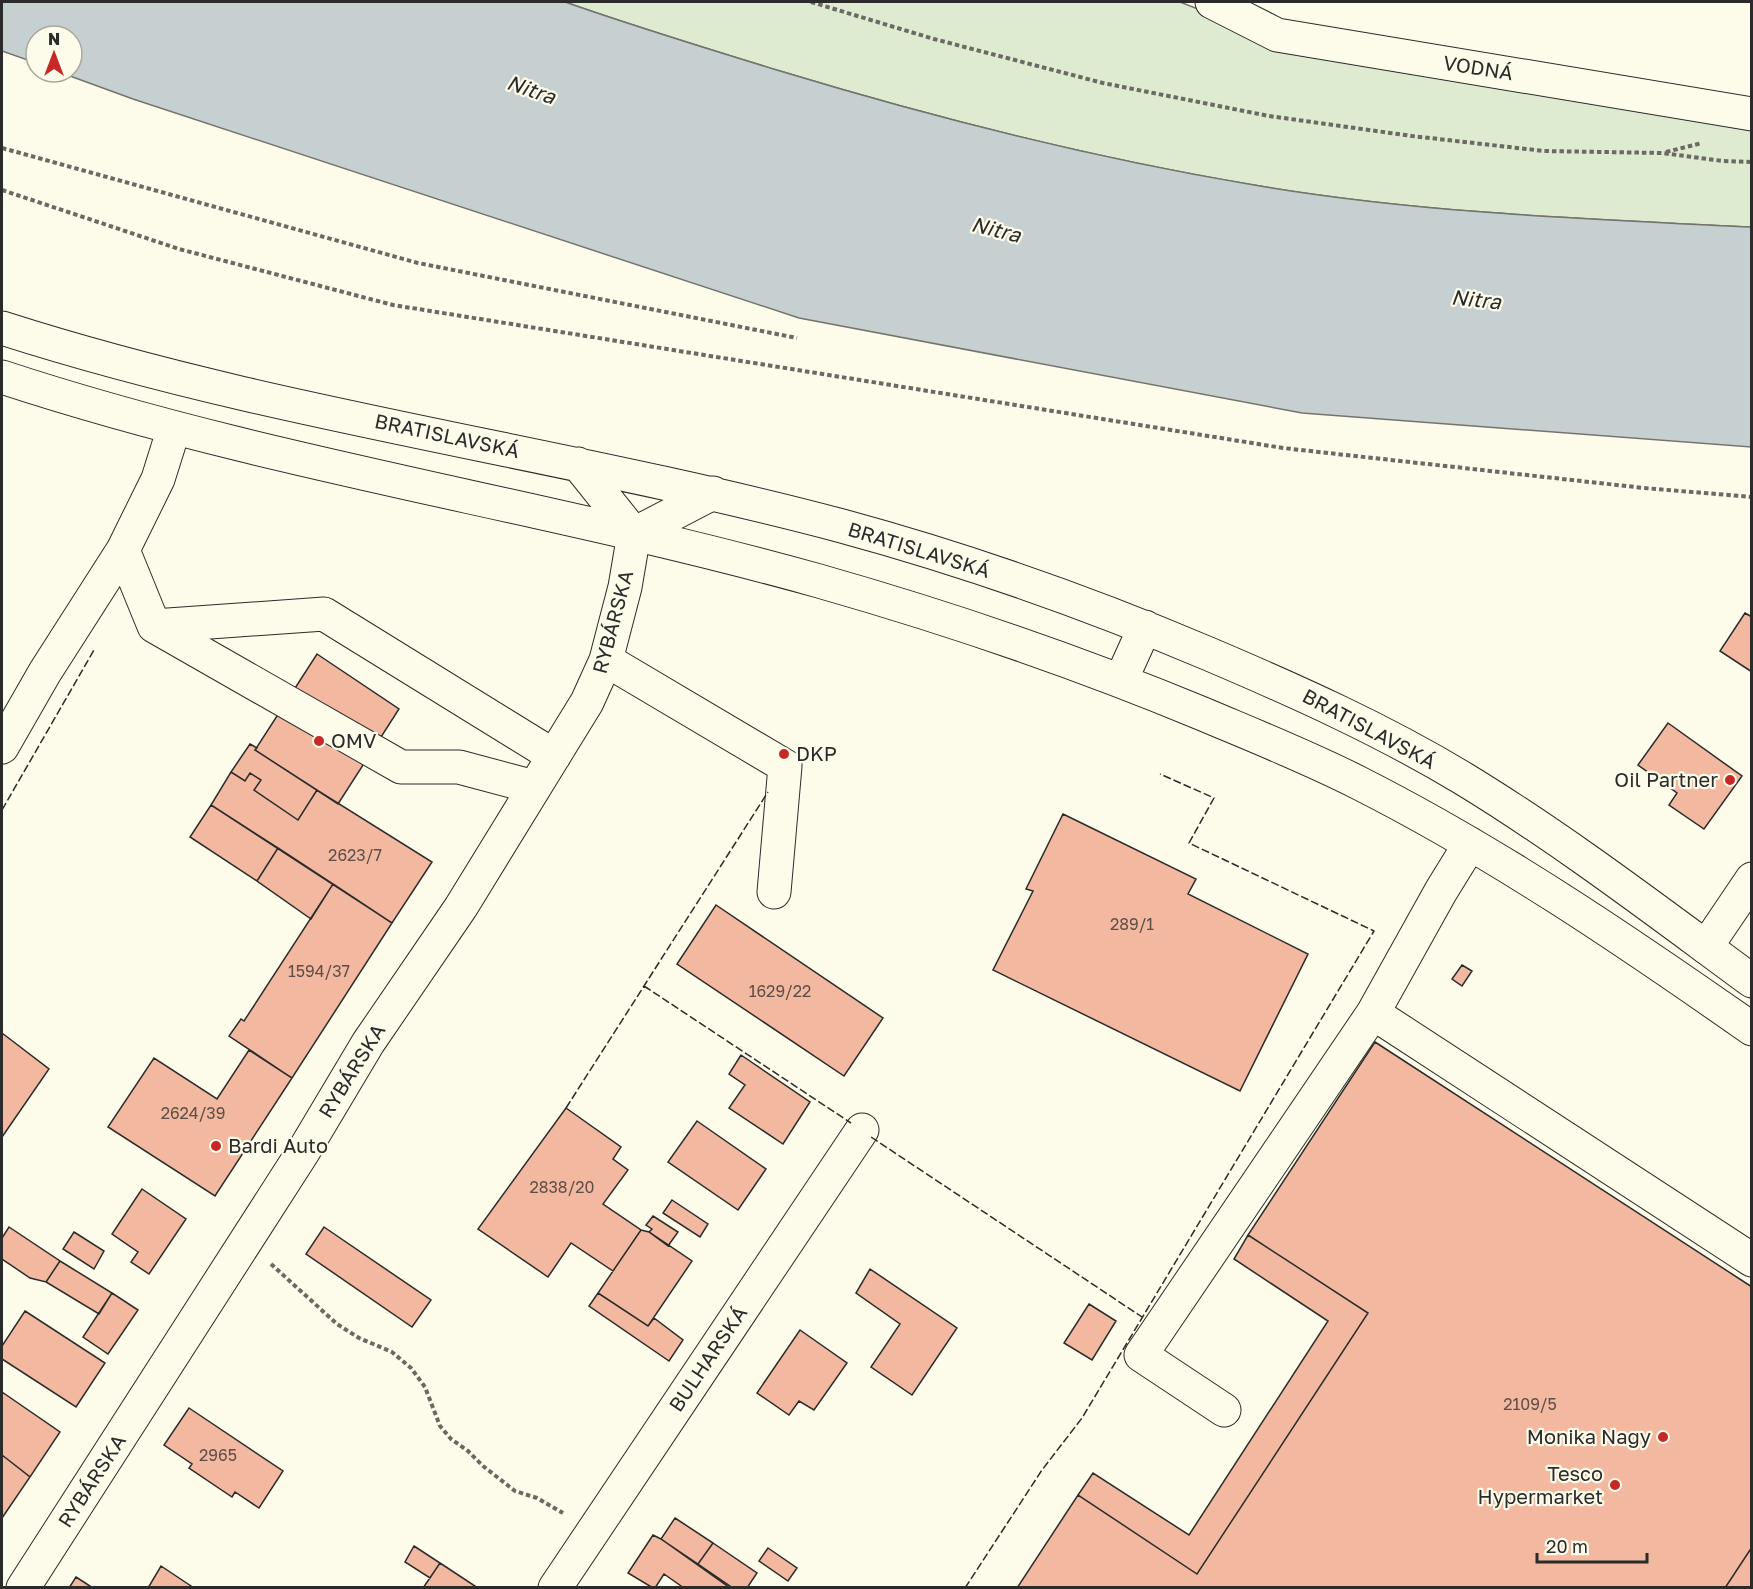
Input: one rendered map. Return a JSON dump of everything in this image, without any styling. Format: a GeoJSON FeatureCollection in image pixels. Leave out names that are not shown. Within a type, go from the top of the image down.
{"type":"FeatureCollection","features":[{"type":"Feature","properties":{"kind":"main road","name":"VODNÁ"},"geometry":{"type":"LineString","coordinates":[[1212,2],[1277,35],[1752,114]]}},
{"type":"Feature","properties":{"kind":"main road","name":"BRATISLAVSKÁ"},"geometry":{"type":"LineString","coordinates":[[2,328],[185,381],[713,493],[844,527],[1047,589],[1145,627],[1302,693],[1465,780],[1566,847],[1752,981]]}},
{"type":"Feature","properties":{"kind":"main road"},"geometry":{"type":"LineString","coordinates":[[2,377],[174,428],[323,465],[634,534],[818,581],[1017,642],[1121,680],[1275,744],[1358,783],[1470,844],[1605,927],[1752,1029]]}},
{"type":"Feature","properties":{"kind":"main road"},"geometry":{"type":"LineString","coordinates":[[2,747],[45,672],[123,550],[158,479],[174,428],[185,381]]}},
{"type":"Feature","properties":{"kind":"main road"},"geometry":{"type":"LineString","coordinates":[[578,464],[634,534]]}},
{"type":"Feature","properties":{"kind":"main road"},"geometry":{"type":"LineString","coordinates":[[634,534],[713,493]]}},
{"type":"Feature","properties":{"kind":"main road","name":"RYBÁRSKA"},"geometry":{"type":"LineString","coordinates":[[22,1587],[303,1152],[368,1043],[461,907],[587,702],[606,660],[625,587],[634,534]]}},
{"type":"Feature","properties":{"kind":"main road"},"geometry":{"type":"LineString","coordinates":[[123,550],[154,626],[400,767],[459,767],[534,788]]}},
{"type":"Feature","properties":{"kind":"main road"},"geometry":{"type":"LineString","coordinates":[[154,626],[324,614],[554,756]]}},
{"type":"Feature","properties":{"kind":"main road"},"geometry":{"type":"LineString","coordinates":[[1121,680],[1145,627]]}},
{"type":"Feature","properties":{"kind":"main road"},"geometry":{"type":"LineString","coordinates":[[606,660],[785,766],[774,892]]}},
{"type":"Feature","properties":{"kind":"main road"},"geometry":{"type":"LineString","coordinates":[[1224,1410],[1141,1355],[1373,1013],[1470,844]]}},
{"type":"Feature","properties":{"kind":"main road"},"geometry":{"type":"LineString","coordinates":[[1706,947],[1752,879]]}},
{"type":"Feature","properties":{"kind":"main road"},"geometry":{"type":"LineString","coordinates":[[1373,1013],[1752,1260]]}},
{"type":"Feature","properties":{"kind":"main road","name":"BULHARSKÁ"},"geometry":{"type":"LineString","coordinates":[[555,1587],[862,1130]]}},
{"type":"Feature","properties":{"kind":"path"},"geometry":{"type":"LineString","coordinates":[[811,2],[934,39],[1103,83],[1269,116],[1544,151],[1662,153],[1752,162]]}},
{"type":"Feature","properties":{"kind":"path"},"geometry":{"type":"LineString","coordinates":[[2,148],[418,263],[797,338]]}},
{"type":"Feature","properties":{"kind":"path"},"geometry":{"type":"LineString","coordinates":[[2,190],[179,249],[393,305],[1283,448],[1644,488],[1752,497]]}},
{"type":"Feature","properties":{"kind":"path"},"geometry":{"type":"LineString","coordinates":[[244,1243],[277,1268],[337,1324],[359,1338],[392,1352],[411,1368],[425,1387],[440,1426],[483,1466],[514,1491],[537,1498],[592,1532]]}},
{"type":"Feature","properties":{"kind":"green space"},"geometry":{"type":"Polygon","coordinates":[[[565,2],[1180,2],[1216,16],[1751,123],[1751,227],[1502,214],[1316,195],[1194,174],[1015,136],[897,105],[645,29],[565,2]]]}},
{"type":"Feature","properties":{"kind":"water","name":"Nitra"},"geometry":{"type":"Polygon","coordinates":[[[2,2],[565,2],[645,29],[897,105],[1015,136],[1194,174],[1316,195],[1502,214],[1751,227],[1751,447],[1302,413],[799,318],[84,81],[84,24],[24,24],[24,59],[2,51],[2,2]]]}},
{"type":"Feature","properties":{"kind":"building"},"geometry":{"type":"Polygon","coordinates":[[[1745,613],[1752,617],[1752,672],[1720,651],[1745,613]]]}},
{"type":"Feature","properties":{"kind":"building"},"geometry":{"type":"Polygon","coordinates":[[[317,654],[399,709],[338,804],[255,750],[317,654]]]}},
{"type":"Feature","properties":{"kind":"building"},"geometry":{"type":"Polygon","coordinates":[[[1668,723],[1742,776],[1704,829],[1669,805],[1677,793],[1638,765],[1668,723]]]}},
{"type":"Feature","properties":{"kind":"building"},"geometry":{"type":"Polygon","coordinates":[[[250,744],[257,748],[255,750],[317,790],[298,820],[254,790],[261,780],[250,773],[245,781],[231,772],[250,744]]]}},
{"type":"Feature","properties":{"kind":"building"},"geometry":{"type":"Polygon","coordinates":[[[231,772],[245,781],[250,773],[261,780],[254,790],[298,820],[317,790],[432,862],[392,923],[211,805],[231,772]]]}},
{"type":"Feature","properties":{"kind":"building"},"geometry":{"type":"Polygon","coordinates":[[[211,805],[278,848],[257,881],[190,837],[211,805]]]}},
{"type":"Feature","properties":{"kind":"building"},"geometry":{"type":"Polygon","coordinates":[[[1063,814],[1196,879],[1188,894],[1308,954],[1240,1091],[993,970],[1033,891],[1026,889],[1063,814]]]}},
{"type":"Feature","properties":{"kind":"building"},"geometry":{"type":"Polygon","coordinates":[[[278,848],[333,884],[311,919],[257,881],[278,848]]]}},
{"type":"Feature","properties":{"kind":"building"},"geometry":{"type":"Polygon","coordinates":[[[333,884],[392,923],[292,1078],[229,1036],[241,1019],[244,1021],[333,884]]]}},
{"type":"Feature","properties":{"kind":"building"},"geometry":{"type":"Polygon","coordinates":[[[716,905],[883,1018],[844,1076],[677,964],[716,905]]]}},
{"type":"Feature","properties":{"kind":"building"},"geometry":{"type":"Polygon","coordinates":[[[1462,965],[1472,971],[1462,986],[1452,979],[1462,965]]]}},
{"type":"Feature","properties":{"kind":"building"},"geometry":{"type":"Polygon","coordinates":[[[2,1033],[49,1069],[2,1137],[2,1033]]]}},
{"type":"Feature","properties":{"kind":"building"},"geometry":{"type":"Polygon","coordinates":[[[1375,1042],[1752,1287],[1752,1547],[1725,1588],[1017,1588],[1078,1495],[1197,1574],[1368,1313],[1248,1235],[1375,1042]]]}},
{"type":"Feature","properties":{"kind":"building"},"geometry":{"type":"Polygon","coordinates":[[[249,1050],[292,1078],[215,1196],[108,1127],[154,1058],[217,1099],[249,1050]]]}},
{"type":"Feature","properties":{"kind":"building"},"geometry":{"type":"Polygon","coordinates":[[[741,1055],[810,1102],[783,1144],[729,1108],[745,1085],[729,1074],[741,1055]]]}},
{"type":"Feature","properties":{"kind":"building"},"geometry":{"type":"Polygon","coordinates":[[[566,1108],[621,1147],[613,1159],[628,1170],[603,1204],[641,1230],[613,1271],[571,1243],[548,1277],[478,1229],[566,1108]]]}},
{"type":"Feature","properties":{"kind":"building"},"geometry":{"type":"Polygon","coordinates":[[[697,1121],[766,1169],[738,1210],[668,1162],[697,1121]]]}},
{"type":"Feature","properties":{"kind":"building"},"geometry":{"type":"Polygon","coordinates":[[[142,1189],[186,1219],[149,1274],[131,1262],[138,1252],[112,1234],[142,1189]]]}},
{"type":"Feature","properties":{"kind":"building"},"geometry":{"type":"Polygon","coordinates":[[[672,1200],[708,1224],[700,1237],[663,1213],[672,1200]]]}},
{"type":"Feature","properties":{"kind":"building"},"geometry":{"type":"Polygon","coordinates":[[[653,1216],[678,1232],[668,1246],[649,1232],[652,1229],[646,1225],[653,1216]]]}},
{"type":"Feature","properties":{"kind":"building"},"geometry":{"type":"Polygon","coordinates":[[[9,1227],[60,1261],[46,1282],[30,1278],[2,1259],[2,1238],[9,1227]]]}},
{"type":"Feature","properties":{"kind":"building"},"geometry":{"type":"Polygon","coordinates":[[[324,1227],[431,1300],[412,1327],[306,1254],[324,1227]]]}},
{"type":"Feature","properties":{"kind":"building"},"geometry":{"type":"Polygon","coordinates":[[[641,1230],[649,1232],[692,1261],[648,1326],[598,1293],[641,1230]]]}},
{"type":"Feature","properties":{"kind":"building"},"geometry":{"type":"Polygon","coordinates":[[[74,1232],[104,1251],[94,1269],[63,1249],[74,1232]]]}},
{"type":"Feature","properties":{"kind":"building"},"geometry":{"type":"Polygon","coordinates":[[[1248,1235],[1368,1313],[1197,1574],[1078,1495],[1093,1473],[1189,1535],[1328,1321],[1234,1259],[1248,1235]]]}},
{"type":"Feature","properties":{"kind":"building"},"geometry":{"type":"Polygon","coordinates":[[[60,1261],[112,1293],[99,1314],[46,1282],[60,1261]]]}},
{"type":"Feature","properties":{"kind":"building"},"geometry":{"type":"Polygon","coordinates":[[[870,1269],[957,1328],[912,1395],[871,1367],[900,1324],[856,1293],[870,1269]]]}},
{"type":"Feature","properties":{"kind":"building"},"geometry":{"type":"Polygon","coordinates":[[[112,1293],[138,1310],[108,1354],[83,1337],[112,1293]]]}},
{"type":"Feature","properties":{"kind":"building"},"geometry":{"type":"Polygon","coordinates":[[[598,1293],[648,1326],[654,1318],[683,1340],[669,1361],[589,1306],[598,1293]]]}},
{"type":"Feature","properties":{"kind":"building"},"geometry":{"type":"Polygon","coordinates":[[[1089,1304],[1116,1321],[1092,1360],[1064,1343],[1089,1304]]]}},
{"type":"Feature","properties":{"kind":"building"},"geometry":{"type":"Polygon","coordinates":[[[25,1311],[105,1363],[76,1407],[2,1359],[2,1346],[25,1311]]]}},
{"type":"Feature","properties":{"kind":"building"},"geometry":{"type":"Polygon","coordinates":[[[800,1330],[847,1363],[814,1410],[799,1401],[789,1415],[757,1393],[800,1330]]]}},
{"type":"Feature","properties":{"kind":"building"},"geometry":{"type":"Polygon","coordinates":[[[2,1392],[60,1432],[30,1477],[2,1455],[2,1392]]]}},
{"type":"Feature","properties":{"kind":"building"},"geometry":{"type":"Polygon","coordinates":[[[189,1408],[283,1471],[259,1508],[235,1492],[232,1497],[189,1468],[192,1464],[164,1445],[189,1408]]]}},
{"type":"Feature","properties":{"kind":"building"},"geometry":{"type":"Polygon","coordinates":[[[2,1455],[30,1477],[2,1518],[2,1455]]]}},
{"type":"Feature","properties":{"kind":"building"},"geometry":{"type":"Polygon","coordinates":[[[675,1518],[713,1543],[698,1564],[661,1539],[675,1518]]]}},
{"type":"Feature","properties":{"kind":"building"},"geometry":{"type":"Polygon","coordinates":[[[653,1535],[730,1588],[684,1588],[664,1574],[653,1588],[628,1573],[653,1535]]]}},
{"type":"Feature","properties":{"kind":"building"},"geometry":{"type":"Polygon","coordinates":[[[713,1543],[757,1573],[747,1588],[733,1588],[698,1564],[713,1543]]]}},
{"type":"Feature","properties":{"kind":"building"},"geometry":{"type":"Polygon","coordinates":[[[414,1546],[440,1563],[430,1578],[405,1562],[414,1546]]]}},
{"type":"Feature","properties":{"kind":"building"},"geometry":{"type":"Polygon","coordinates":[[[1752,1547],[1752,1588],[1725,1588],[1752,1547]]]}},
{"type":"Feature","properties":{"kind":"building"},"geometry":{"type":"Polygon","coordinates":[[[768,1548],[797,1568],[788,1581],[759,1561],[768,1548]]]}},
{"type":"Feature","properties":{"kind":"building"},"geometry":{"type":"Polygon","coordinates":[[[440,1563],[478,1588],[423,1588],[440,1563]]]}},
{"type":"Feature","properties":{"kind":"building"},"geometry":{"type":"Polygon","coordinates":[[[161,1566],[194,1588],[148,1588],[161,1566]]]}},
{"type":"Feature","properties":{"kind":"building"},"geometry":{"type":"Polygon","coordinates":[[[76,1577],[93,1588],[69,1588],[76,1577]]]}},
{"type":"Feature","properties":{"kind":"fence"},"geometry":{"type":"LineString","coordinates":[[2,810],[94,650]]}},
{"type":"Feature","properties":{"kind":"fence"},"geometry":{"type":"LineString","coordinates":[[965,1588],[1042,1470],[1082,1418],[1374,931],[1189,843],[1214,798],[1160,774]]}},
{"type":"Feature","properties":{"kind":"fence"},"geometry":{"type":"LineString","coordinates":[[566,1108],[768,792]]}},
{"type":"Feature","properties":{"kind":"fence"},"geometry":{"type":"LineString","coordinates":[[644,986],[851,1123]]}},
{"type":"Feature","properties":{"kind":"fence"},"geometry":{"type":"LineString","coordinates":[[871,1137],[1142,1317]]}},
{"type":"Feature","properties":{"kind":"place","name":"OMV"},"geometry":{"type":"Point","coordinates":[319,741]}},
{"type":"Feature","properties":{"kind":"place","name":"DKP"},"geometry":{"type":"Point","coordinates":[784,754]}},
{"type":"Feature","properties":{"kind":"place","name":"Oil Partner"},"geometry":{"type":"Point","coordinates":[1730,780]}},
{"type":"Feature","properties":{"kind":"place","name":"Bardi Auto"},"geometry":{"type":"Point","coordinates":[216,1146]}},
{"type":"Feature","properties":{"kind":"place","name":"Monika Nagy"},"geometry":{"type":"Point","coordinates":[1663,1437]}},
{"type":"Feature","properties":{"kind":"place","name":"Tesco Hypermarket"},"geometry":{"type":"Point","coordinates":[1615,1485]}}]}
